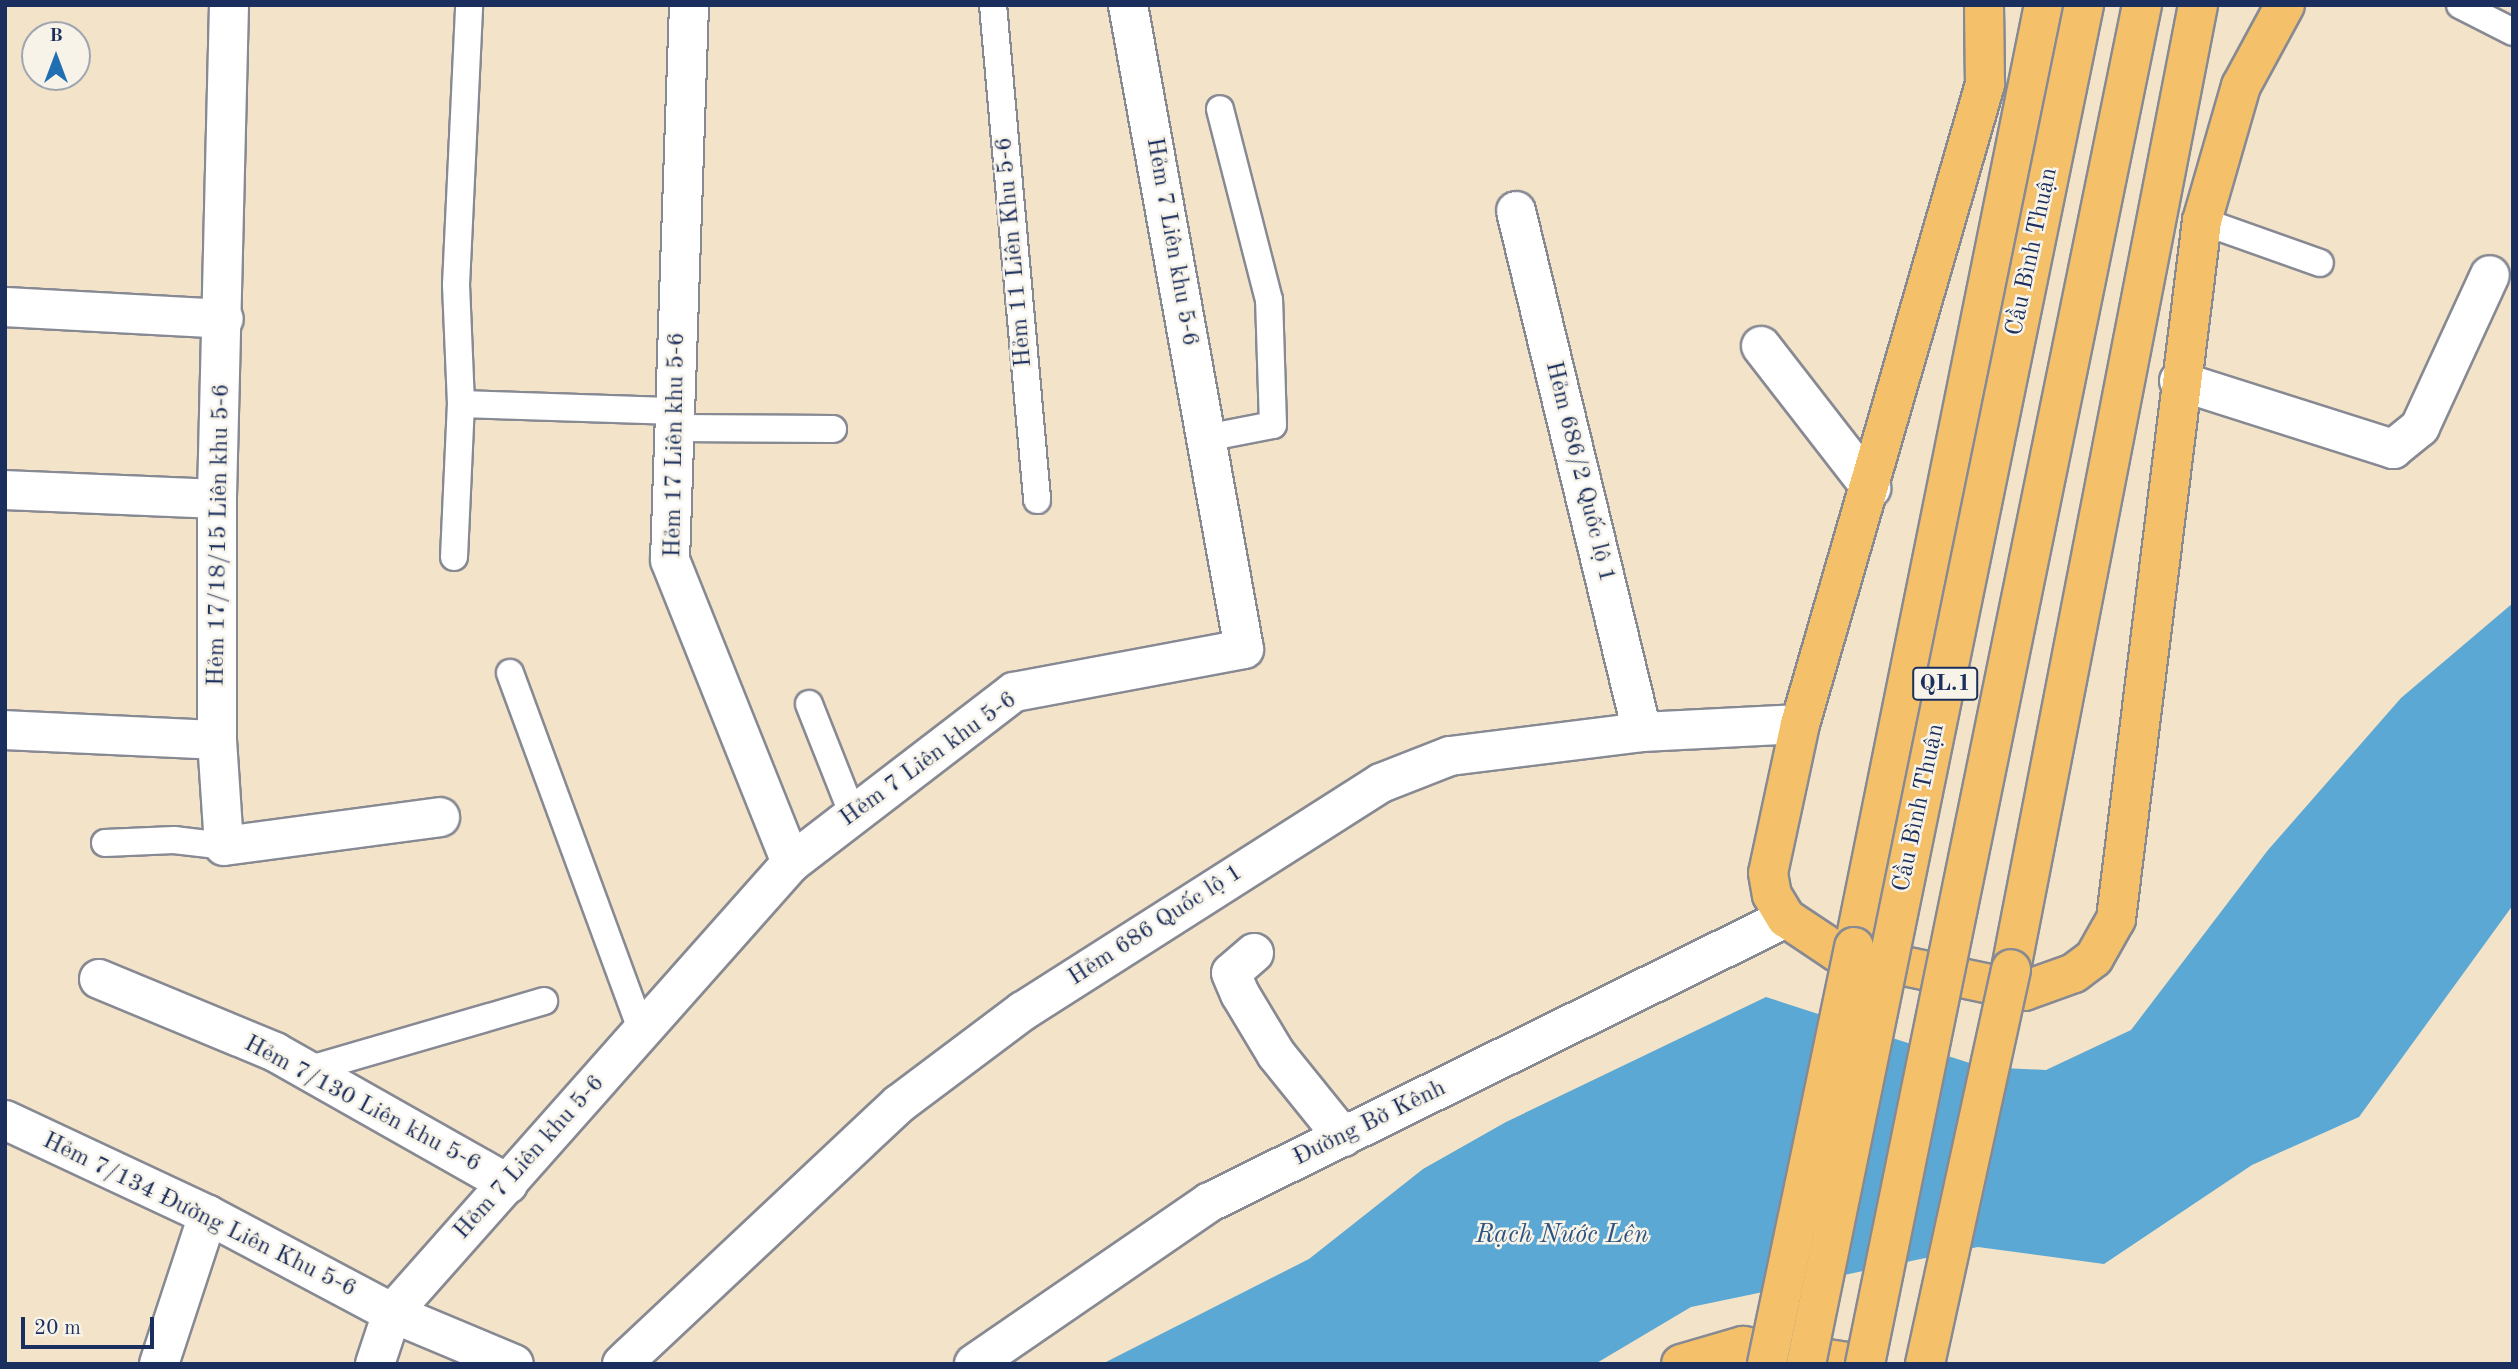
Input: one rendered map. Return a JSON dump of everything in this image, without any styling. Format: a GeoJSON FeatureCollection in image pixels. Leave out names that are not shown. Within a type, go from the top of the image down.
{"type":"FeatureCollection","features":[{"type":"Feature","properties":{"kind":"highway"},"geometry":{"type":"LineString","coordinates":[[1984,5],[1985,84],[1871,488],[1800,724],[1768,873],[1786,918],[1837,952],[1997,990],[2049,985],[2094,958],[2109,936],[2122,890],[2179,382],[2202,221],[2241,86],[2285,5]]}},
{"type":"Feature","properties":{"kind":"highway","name":"Cầu Bình Thuận"},"geometry":{"type":"LineString","coordinates":[[1768,1364],[2044,5]]}},
{"type":"Feature","properties":{"kind":"highway","name":"Cầu Bình Thuận"},"geometry":{"type":"LineString","coordinates":[[1806,1364],[2084,5]]}},
{"type":"Feature","properties":{"kind":"highway","name":"QL.1"},"geometry":{"type":"LineString","coordinates":[[1863,1364],[2142,5]]}},
{"type":"Feature","properties":{"kind":"highway"},"geometry":{"type":"LineString","coordinates":[[1925,1364],[2011,969],[2198,5]]}},
{"type":"Feature","properties":{"kind":"highway"},"geometry":{"type":"LineString","coordinates":[[1681,1364],[1743,1346],[1863,1364]]}},
{"type":"Feature","properties":{"kind":"street","name":"Hẻm 17/18/15 Liên khu 5-6"},"geometry":{"type":"LineString","coordinates":[[224,846],[217,740],[217,499],[224,319],[229,5]]}},
{"type":"Feature","properties":{"kind":"street","name":"Hẻm 17 Liên khu 5-6"},"geometry":{"type":"LineString","coordinates":[[689,5],[670,560],[791,863]]}},
{"type":"Feature","properties":{"kind":"street","name":"Hẻm 7 Liên khu 5-6"},"geometry":{"type":"LineString","coordinates":[[375,1364],[392,1312],[791,863],[1014,692],[1244,649],[1128,5]]}},
{"type":"Feature","properties":{"kind":"street","name":"Hẻm 686/2 Quốc lộ 1"},"geometry":{"type":"LineString","coordinates":[[1516,211],[1642,732]]}},
{"type":"Feature","properties":{"kind":"street"},"geometry":{"type":"LineString","coordinates":[[2179,382],[2393,449],[2420,426],[2490,275]]}},
{"type":"Feature","properties":{"kind":"street"},"geometry":{"type":"LineString","coordinates":[[5,307],[224,319]]}},
{"type":"Feature","properties":{"kind":"street"},"geometry":{"type":"LineString","coordinates":[[1761,346],[1871,488]]}},
{"type":"Feature","properties":{"kind":"street"},"geometry":{"type":"LineString","coordinates":[[5,490],[217,499]]}},
{"type":"Feature","properties":{"kind":"street","name":"Hẻm 686 Quốc lộ 1"},"geometry":{"type":"LineString","coordinates":[[622,1364],[898,1104],[1023,1011],[1381,783],[1450,756],[1642,732],[1800,724]]}},
{"type":"Feature","properties":{"kind":"street"},"geometry":{"type":"LineString","coordinates":[[5,730],[217,740]]}},
{"type":"Feature","properties":{"kind":"street"},"geometry":{"type":"LineString","coordinates":[[224,846],[440,817]]}},
{"type":"Feature","properties":{"kind":"street","name":"Đường Bờ Kênh"},"geometry":{"type":"LineString","coordinates":[[974,1364],[1210,1202],[1786,918]]}},
{"type":"Feature","properties":{"kind":"street"},"geometry":{"type":"LineString","coordinates":[[1254,953],[1231,973],[1240,994],[1276,1054],[1343,1137]]}},
{"type":"Feature","properties":{"kind":"street","name":"Hẻm 7/130 Liên khu 5-6"},"geometry":{"type":"LineString","coordinates":[[99,979],[307,1070],[508,1184]]}},
{"type":"Feature","properties":{"kind":"street","name":"Hẻm 7/134 Đường Liên Khu 5-6"},"geometry":{"type":"LineString","coordinates":[[5,1120],[208,1215],[392,1312],[514,1364]]}},
{"type":"Feature","properties":{"kind":"street"},"geometry":{"type":"LineString","coordinates":[[159,1364],[208,1215]]}},
{"type":"Feature","properties":{"kind":"lane"},"geometry":{"type":"LineString","coordinates":[[454,557],[461,404],[456,285],[469,5]]}},
{"type":"Feature","properties":{"kind":"lane","name":"Hẻm 11 Liên Khu 5-6"},"geometry":{"type":"LineString","coordinates":[[993,5],[1037,500]]}},
{"type":"Feature","properties":{"kind":"lane"},"geometry":{"type":"LineString","coordinates":[[2460,5],[2513,32]]}},
{"type":"Feature","properties":{"kind":"lane"},"geometry":{"type":"LineString","coordinates":[[1206,438],[1273,425],[1269,300],[1220,110]]}},
{"type":"Feature","properties":{"kind":"lane"},"geometry":{"type":"LineString","coordinates":[[2202,221],[2320,263]]}},
{"type":"Feature","properties":{"kind":"lane"},"geometry":{"type":"LineString","coordinates":[[461,404],[833,429]]}},
{"type":"Feature","properties":{"kind":"lane"},"geometry":{"type":"LineString","coordinates":[[510,673],[642,1032]]}},
{"type":"Feature","properties":{"kind":"lane"},"geometry":{"type":"LineString","coordinates":[[809,704],[853,815]]}},
{"type":"Feature","properties":{"kind":"lane"},"geometry":{"type":"LineString","coordinates":[[105,843],[174,840],[224,846]]}},
{"type":"Feature","properties":{"kind":"lane"},"geometry":{"type":"LineString","coordinates":[[307,1070],[544,1001]]}},
{"type":"Feature","properties":{"kind":"water","name":"Rạch Nước Lên"},"geometry":{"type":"Polygon","coordinates":[[[2513,603],[2513,905],[2359,1117],[2252,1165],[2104,1264],[1978,1247],[1691,1307],[1595,1364],[1102,1364],[1309,1259],[1423,1169],[1506,1122],[1766,997],[1982,1067],[2046,1070],[2131,1030],[2268,850],[2401,698],[2513,603]]]}}]}
